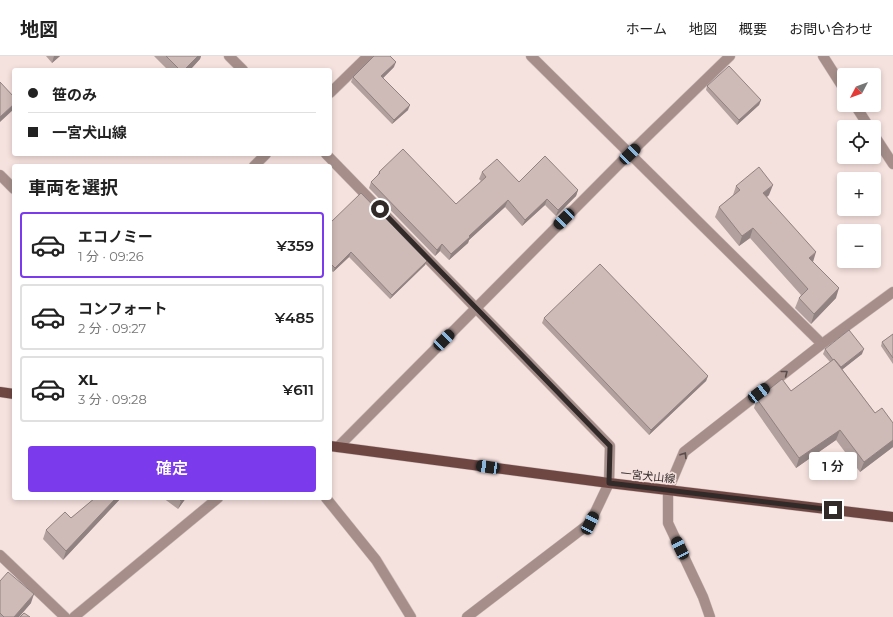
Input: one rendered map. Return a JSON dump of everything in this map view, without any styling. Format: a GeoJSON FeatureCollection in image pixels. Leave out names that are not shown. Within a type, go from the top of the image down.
{"type":"FeatureCollection","features":[{"type":"Feature","properties":{"kind":"main road"},"geometry":{"type":"LineString","coordinates":[[0,392],[12,394]]}},
{"type":"Feature","properties":{"kind":"main road","name":"一宮犬山線"},"geometry":{"type":"LineString","coordinates":[[334,447],[609,483],[893,517]]}},
{"type":"Feature","properties":{"kind":"street"},"geometry":{"type":"LineString","coordinates":[[229,56],[241,68]]}},
{"type":"Feature","properties":{"kind":"street"},"geometry":{"type":"LineString","coordinates":[[332,91],[368,56]]}},
{"type":"Feature","properties":{"kind":"street"},"geometry":{"type":"LineString","coordinates":[[531,56],[822,344]]}},
{"type":"Feature","properties":{"kind":"street"},"geometry":{"type":"LineString","coordinates":[[334,447],[730,56]]}},
{"type":"Feature","properties":{"kind":"street"},"geometry":{"type":"LineString","coordinates":[[823,56],[837,78]]}},
{"type":"Feature","properties":{"kind":"street"},"geometry":{"type":"LineString","coordinates":[[881,145],[893,164]]}},
{"type":"Feature","properties":{"kind":"street"},"geometry":{"type":"LineString","coordinates":[[256,164],[264,156]]}},
{"type":"Feature","properties":{"kind":"street"},"geometry":{"type":"LineString","coordinates":[[328,156],[610,446],[609,483],[590,523],[467,617]]}},
{"type":"Feature","properties":{"kind":"street"},"geometry":{"type":"LineString","coordinates":[[0,175],[12,187]]}},
{"type":"Feature","properties":{"kind":"street"},"geometry":{"type":"LineString","coordinates":[[710,617],[703,597],[668,523],[668,490],[684,452],[822,344],[893,292]]}},
{"type":"Feature","properties":{"kind":"street"},"geometry":{"type":"LineString","coordinates":[[74,617],[216,500]]}},
{"type":"Feature","properties":{"kind":"street"},"geometry":{"type":"LineString","coordinates":[[328,500],[376,560],[411,617]]}},
{"type":"Feature","properties":{"kind":"street"},"geometry":{"type":"LineString","coordinates":[[0,555],[65,617]]}},
{"type":"Feature","properties":{"kind":"building"},"geometry":{"type":"Polygon","coordinates":[[[166,56],[198,56],[186,68],[178,68],[166,56]]]}},
{"type":"Feature","properties":{"kind":"building"},"geometry":{"type":"Polygon","coordinates":[[[374,56],[390,56],[396,62],[381,76],[410,105],[394,120],[353,77],[374,56]]]}},
{"type":"Feature","properties":{"kind":"building"},"geometry":{"type":"Polygon","coordinates":[[[729,66],[761,100],[739,120],[707,86],[729,66]]]}},
{"type":"Feature","properties":{"kind":"building"},"geometry":{"type":"Polygon","coordinates":[[[0,82],[12,95],[12,106],[0,117],[0,82]]]}},
{"type":"Feature","properties":{"kind":"building"},"geometry":{"type":"Polygon","coordinates":[[[403,149],[456,204],[486,177],[482,172],[497,159],[519,182],[545,156],[578,190],[558,210],[547,199],[525,220],[508,200],[451,254],[442,244],[437,250],[371,182],[380,173],[379,172],[403,149]]]}},
{"type":"Feature","properties":{"kind":"building"},"geometry":{"type":"Polygon","coordinates":[[[759,167],[773,185],[763,193],[816,252],[809,258],[839,288],[814,314],[799,298],[808,289],[753,228],[742,236],[719,207],[740,190],[736,186],[759,167]]]}},
{"type":"Feature","properties":{"kind":"building"},"geometry":{"type":"Polygon","coordinates":[[[361,193],[427,261],[392,295],[351,252],[335,268],[332,265],[332,221],[361,193]]]}},
{"type":"Feature","properties":{"kind":"building"},"geometry":{"type":"Polygon","coordinates":[[[600,264],[708,376],[651,430],[544,318],[600,264]]]}},
{"type":"Feature","properties":{"kind":"building"},"geometry":{"type":"Polygon","coordinates":[[[849,330],[864,349],[841,367],[834,359],[833,360],[825,349],[849,330]]]}},
{"type":"Feature","properties":{"kind":"building"},"geometry":{"type":"Polygon","coordinates":[[[893,334],[893,358],[882,342],[893,334]]]}},
{"type":"Feature","properties":{"kind":"building"},"geometry":{"type":"Polygon","coordinates":[[[834,359],[875,413],[882,408],[893,423],[893,440],[864,462],[840,430],[799,458],[757,399],[782,379],[791,391],[834,359]]]}},
{"type":"Feature","properties":{"kind":"building"},"geometry":{"type":"Polygon","coordinates":[[[93,500],[114,500],[66,551],[46,530],[65,512],[71,518],[93,500]]]}},
{"type":"Feature","properties":{"kind":"building"},"geometry":{"type":"Polygon","coordinates":[[[8,572],[34,594],[14,617],[4,617],[0,613],[0,581],[8,572]]]}},
{"type":"Feature","properties":{"kind":"building"},"geometry":{"type":"Polygon","coordinates":[[[24,613],[30,617],[20,617],[24,613]]]}},
{"type":"Feature","properties":{"kind":"route"},"geometry":{"type":"LineString","coordinates":[[380,209],[610,446],[609,483],[833,510]]}}]}
